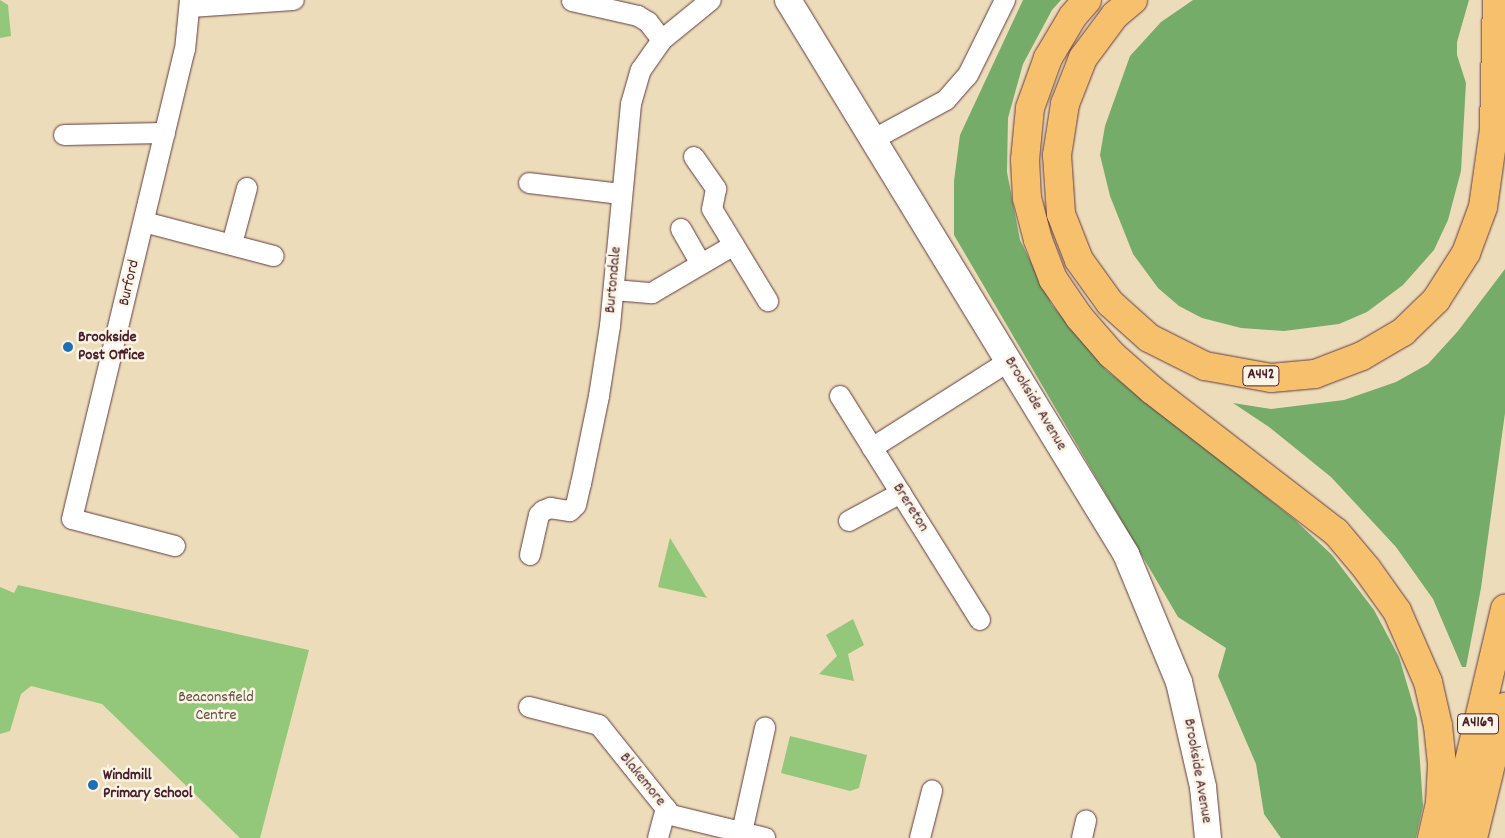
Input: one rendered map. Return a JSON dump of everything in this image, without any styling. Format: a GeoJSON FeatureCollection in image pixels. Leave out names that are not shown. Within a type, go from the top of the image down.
{"type":"FeatureCollection","features":[{"type":"Feature","properties":{"kind":"main road"},"geometry":{"type":"LineString","coordinates":[[1086,0],[1073,16],[1048,58],[1030,108],[1025,160],[1027,198],[1038,240],[1053,279],[1079,317],[1110,354],[1152,390],[1336,532],[1367,569],[1396,611],[1428,682],[1438,726],[1442,764],[1440,803],[1432,838]]}},
{"type":"Feature","properties":{"kind":"main road","name":"A442"},"geometry":{"type":"LineString","coordinates":[[1133,0],[1114,15],[1083,58],[1065,104],[1057,155],[1061,214],[1084,268],[1110,303],[1149,338],[1205,366],[1271,378],[1315,374],[1362,356],[1403,332],[1436,300],[1466,253],[1483,207],[1494,130],[1498,0]]}},
{"type":"Feature","properties":{"kind":"main road","name":"A4169"},"geometry":{"type":"LineString","coordinates":[[1448,838],[1466,774],[1505,609]]}},
{"type":"Feature","properties":{"kind":"main road","name":"A4169"},"geometry":{"type":"LineString","coordinates":[[1474,838],[1505,707]]}},
{"type":"Feature","properties":{"kind":"main road"},"geometry":{"type":"LineString","coordinates":[[1487,786],[1505,751]]}},
{"type":"Feature","properties":{"kind":"street"},"geometry":{"type":"LineString","coordinates":[[190,4],[294,0]]}},
{"type":"Feature","properties":{"kind":"street","name":"Burtondale"},"geometry":{"type":"LineString","coordinates":[[530,555],[539,515],[542,511],[550,508],[570,510],[576,505],[599,396],[614,290],[621,194],[631,104],[641,70],[662,40],[711,0]]}},
{"type":"Feature","properties":{"kind":"street","name":"Brookside Avenue"},"geometry":{"type":"LineString","coordinates":[[788,0],[1126,554],[1179,682],[1203,787],[1208,838]]}},
{"type":"Feature","properties":{"kind":"street"},"geometry":{"type":"LineString","coordinates":[[874,139],[946,100],[968,75],[1005,0]]}},
{"type":"Feature","properties":{"kind":"street"},"geometry":{"type":"LineString","coordinates":[[572,2],[638,16],[648,22],[662,40]]}},
{"type":"Feature","properties":{"kind":"street","name":"Burford"},"geometry":{"type":"LineString","coordinates":[[175,546],[72,519],[185,50],[190,4]]}},
{"type":"Feature","properties":{"kind":"street"},"geometry":{"type":"LineString","coordinates":[[64,135],[165,133]]}},
{"type":"Feature","properties":{"kind":"street"},"geometry":{"type":"LineString","coordinates":[[694,158],[716,189],[712,209],[768,301]]}},
{"type":"Feature","properties":{"kind":"street"},"geometry":{"type":"LineString","coordinates":[[529,183],[621,194]]}},
{"type":"Feature","properties":{"kind":"street"},"geometry":{"type":"LineString","coordinates":[[232,244],[247,188]]}},
{"type":"Feature","properties":{"kind":"street"},"geometry":{"type":"LineString","coordinates":[[144,222],[274,256]]}},
{"type":"Feature","properties":{"kind":"street"},"geometry":{"type":"LineString","coordinates":[[681,229],[701,264]]}},
{"type":"Feature","properties":{"kind":"street"},"geometry":{"type":"LineString","coordinates":[[614,290],[652,293],[734,245]]}},
{"type":"Feature","properties":{"kind":"street"},"geometry":{"type":"LineString","coordinates":[[872,448],[1009,361]]}},
{"type":"Feature","properties":{"kind":"street","name":"Brereton"},"geometry":{"type":"LineString","coordinates":[[840,396],[980,620]]}},
{"type":"Feature","properties":{"kind":"street"},"geometry":{"type":"LineString","coordinates":[[850,521],[901,494]]}},
{"type":"Feature","properties":{"kind":"street","name":"Blakemore"},"geometry":{"type":"LineString","coordinates":[[529,707],[599,725],[671,815],[765,838]]}},
{"type":"Feature","properties":{"kind":"street"},"geometry":{"type":"LineString","coordinates":[[742,832],[766,728]]}},
{"type":"Feature","properties":{"kind":"street"},"geometry":{"type":"LineString","coordinates":[[920,838],[932,791]]}},
{"type":"Feature","properties":{"kind":"street"},"geometry":{"type":"LineString","coordinates":[[658,838],[666,808]]}},
{"type":"Feature","properties":{"kind":"green space"},"geometry":{"type":"Polygon","coordinates":[[[0,0],[8,5],[11,36],[0,38],[0,0]]]}},
{"type":"Feature","properties":{"kind":"green space"},"geometry":{"type":"Polygon","coordinates":[[[1023,0],[1061,0],[1052,10],[1023,64],[1008,118],[1007,172],[1020,240],[1052,305],[1106,370],[1294,519],[1332,555],[1374,610],[1399,657],[1417,718],[1423,806],[1416,838],[1281,838],[1264,814],[1256,764],[1218,676],[1226,648],[1178,617],[954,235],[954,181],[960,135],[1023,0]]]}},
{"type":"Feature","properties":{"kind":"green space"},"geometry":{"type":"Polygon","coordinates":[[[1193,0],[1469,0],[1457,42],[1457,55],[1466,83],[1461,171],[1448,220],[1434,250],[1403,285],[1367,312],[1339,324],[1284,331],[1241,328],[1202,318],[1179,306],[1158,288],[1133,254],[1110,196],[1100,155],[1105,126],[1130,56],[1161,22],[1193,0]]]}},
{"type":"Feature","properties":{"kind":"green space"},"geometry":{"type":"Polygon","coordinates":[[[1505,269],[1505,413],[1481,588],[1466,667],[1462,667],[1433,599],[1396,547],[1331,477],[1269,427],[1233,403],[1271,409],[1344,400],[1396,382],[1428,364],[1458,331],[1505,269]]]}},
{"type":"Feature","properties":{"kind":"green space"},"geometry":{"type":"Polygon","coordinates":[[[670,538],[707,598],[658,587],[670,538]]]}},
{"type":"Feature","properties":{"kind":"green space","name":"Beaconsfield Centre"},"geometry":{"type":"Polygon","coordinates":[[[18,585],[309,650],[260,838],[240,838],[102,704],[31,686],[21,694],[10,731],[0,734],[0,587],[14,593],[18,585]]]}},
{"type":"Feature","properties":{"kind":"green space"},"geometry":{"type":"Polygon","coordinates":[[[853,619],[864,645],[848,654],[854,681],[819,674],[837,656],[826,635],[853,619]]]}},
{"type":"Feature","properties":{"kind":"green space"},"geometry":{"type":"Polygon","coordinates":[[[790,736],[867,755],[859,788],[850,791],[781,773],[790,736]]]}},
{"type":"Feature","properties":{"kind":"place","name":"Brookside Post Office"},"geometry":{"type":"Point","coordinates":[68,347]}},
{"type":"Feature","properties":{"kind":"place","name":"Windmill Primary School"},"geometry":{"type":"Point","coordinates":[93,785]}}]}
